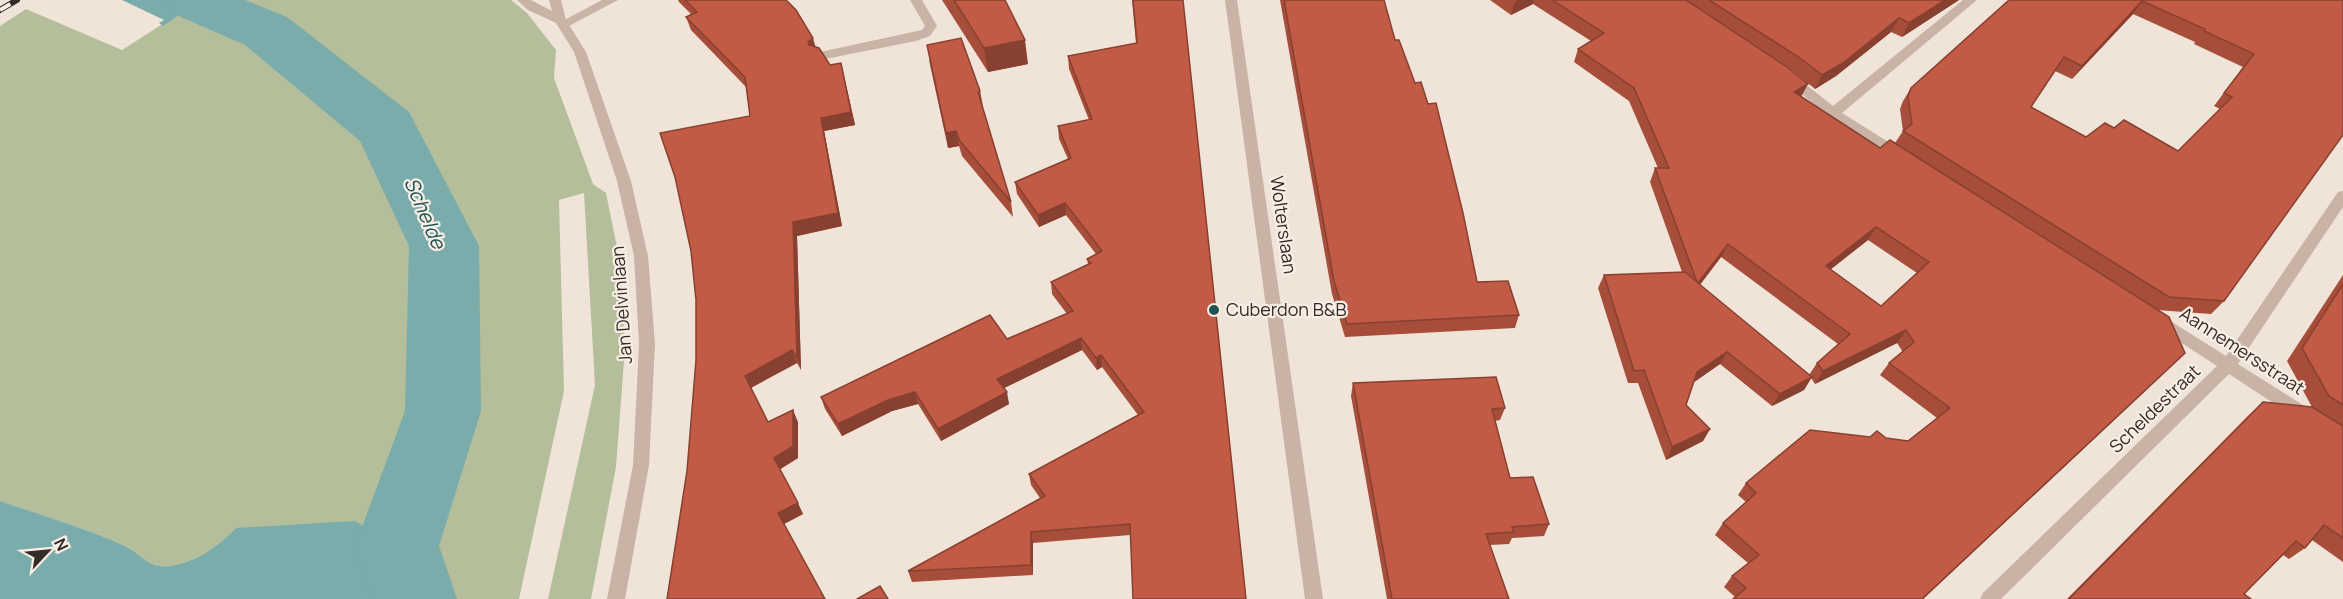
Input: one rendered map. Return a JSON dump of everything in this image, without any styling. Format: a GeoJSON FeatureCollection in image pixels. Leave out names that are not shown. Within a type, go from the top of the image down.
{"type":"FeatureCollection","features":[{"type":"Feature","properties":{"kind":"street"},"geometry":{"type":"LineString","coordinates":[[523,0],[561,22],[612,0]]}},
{"type":"Feature","properties":{"kind":"street","name":"Jan Delvinlaan"},"geometry":{"type":"LineString","coordinates":[[555,0],[561,22],[580,52],[624,181],[641,256],[647,344],[640,465],[616,599]]}},
{"type":"Feature","properties":{"kind":"street"},"geometry":{"type":"LineString","coordinates":[[820,56],[916,38],[926,33],[931,26],[916,0]]}},
{"type":"Feature","properties":{"kind":"street","name":"Wolterslaan"},"geometry":{"type":"LineString","coordinates":[[1232,0],[1314,599]]}},
{"type":"Feature","properties":{"kind":"street"},"geometry":{"type":"LineString","coordinates":[[1833,113],[1971,0]]}},
{"type":"Feature","properties":{"kind":"street"},"geometry":{"type":"LineString","coordinates":[[1777,70],[1833,113],[1911,163]]}},
{"type":"Feature","properties":{"kind":"street","name":"Scheldestraat"},"geometry":{"type":"LineString","coordinates":[[1989,599],[2228,365],[2343,196]]}},
{"type":"Feature","properties":{"kind":"street","name":"Aannemersstraat"},"geometry":{"type":"LineString","coordinates":[[2150,315],[2313,420]]}},
{"type":"Feature","properties":{"kind":"green space"},"geometry":{"type":"Polygon","coordinates":[[[200,0],[511,0],[527,13],[556,50],[554,78],[593,184],[606,193],[620,262],[625,348],[616,467],[591,599],[548,599],[595,385],[584,193],[559,200],[564,391],[519,599],[436,599],[397,546],[236,528],[198,557],[170,566],[156,565],[110,539],[0,501],[0,26],[26,9],[122,50],[200,0]]]}},
{"type":"Feature","properties":{"kind":"water"},"geometry":{"type":"Polygon","coordinates":[[[122,0],[200,0],[163,26],[159,23],[164,20],[122,0]]]}},
{"type":"Feature","properties":{"kind":"water"},"geometry":{"type":"Polygon","coordinates":[[[0,501],[110,539],[131,549],[151,563],[162,566],[180,564],[198,557],[236,528],[355,521],[397,546],[436,599],[0,599],[0,501]]]}},
{"type":"Feature","properties":{"kind":"building"},"geometry":{"type":"Polygon","coordinates":[[[685,0],[786,0],[796,10],[813,38],[808,42],[809,45],[819,48],[830,65],[841,63],[851,112],[821,118],[838,213],[793,222],[797,357],[792,350],[745,376],[768,422],[793,410],[793,446],[774,458],[798,503],[778,513],[825,599],[667,599],[687,471],[696,360],[696,300],[691,251],[675,177],[660,133],[750,116],[745,77],[686,17],[697,12],[685,0]]]}},
{"type":"Feature","properties":{"kind":"building"},"geometry":{"type":"Polygon","coordinates":[[[954,0],[1005,0],[1025,40],[984,48],[954,0]]]}},
{"type":"Feature","properties":{"kind":"building"},"geometry":{"type":"Polygon","coordinates":[[[1133,0],[1183,0],[1246,599],[1133,599],[1130,524],[1031,532],[1031,565],[908,571],[1045,496],[1029,474],[1144,412],[1101,355],[1096,358],[1081,338],[997,379],[1007,392],[938,429],[915,392],[888,400],[838,424],[821,397],[990,315],[1007,339],[1073,311],[1051,282],[1091,263],[1087,259],[1102,251],[1065,203],[1038,215],[1015,182],[1071,158],[1058,126],[1092,119],[1068,56],[1137,43],[1133,0]]]}},
{"type":"Feature","properties":{"kind":"building"},"geometry":{"type":"Polygon","coordinates":[[[1284,0],[1384,0],[1395,40],[1399,40],[1415,83],[1421,82],[1428,104],[1436,103],[1477,282],[1508,281],[1519,315],[1347,324],[1334,281],[1284,0]]]}},
{"type":"Feature","properties":{"kind":"building"},"geometry":{"type":"Polygon","coordinates":[[[1552,0],[1686,0],[1787,67],[1808,84],[1794,92],[1880,148],[1890,140],[2169,317],[2185,353],[1922,599],[1733,599],[1746,588],[1732,576],[1759,555],[1723,523],[1756,493],[1746,483],[1810,430],[1870,437],[1877,431],[1886,438],[1908,441],[1950,408],[1889,363],[1914,342],[1906,330],[1823,371],[1817,363],[1850,334],[1728,244],[1698,283],[1812,377],[1780,394],[1727,352],[1697,372],[1686,405],[1710,429],[1672,447],[1644,370],[1634,371],[1604,275],[1685,272],[1697,282],[1655,168],[1669,168],[1634,88],[1578,49],[1604,33],[1552,0]],[[1876,227],[1826,266],[1881,306],[1929,262],[1876,227]]]}},
{"type":"Feature","properties":{"kind":"building"},"geometry":{"type":"Polygon","coordinates":[[[1709,0],[1945,0],[1909,23],[1899,18],[1843,63],[1822,75],[1800,58],[1709,0]]]}},
{"type":"Feature","properties":{"kind":"building"},"geometry":{"type":"Polygon","coordinates":[[[2009,0],[2343,0],[2343,135],[2224,301],[2169,297],[1903,131],[1912,124],[1908,96],[1911,88],[2009,0]],[[2142,1],[2082,66],[2064,57],[2031,107],[2086,137],[2105,123],[2114,128],[2124,120],[2178,151],[2232,97],[2224,93],[2254,54],[2204,31],[2205,29],[2142,1]]]}},
{"type":"Feature","properties":{"kind":"building"},"geometry":{"type":"Polygon","coordinates":[[[961,38],[980,91],[978,92],[1011,202],[960,141],[956,131],[946,133],[927,45],[961,38]]]}},
{"type":"Feature","properties":{"kind":"building"},"geometry":{"type":"Polygon","coordinates":[[[2343,284],[2343,405],[2329,396],[2302,348],[2343,284]]]}},
{"type":"Feature","properties":{"kind":"building"},"geometry":{"type":"Polygon","coordinates":[[[1496,377],[1505,408],[1492,409],[1510,478],[1533,477],[1549,524],[1512,527],[1514,532],[1486,534],[1509,599],[1392,599],[1353,383],[1496,377]]]}},
{"type":"Feature","properties":{"kind":"building"},"geometry":{"type":"Polygon","coordinates":[[[2263,402],[2312,407],[2343,426],[2343,538],[2324,525],[2305,548],[2296,541],[2244,594],[2251,599],[2069,599],[2263,402]]]}},
{"type":"Feature","properties":{"kind":"building"},"geometry":{"type":"Polygon","coordinates":[[[880,586],[888,599],[857,599],[880,586]]]}},
{"type":"Feature","properties":{"kind":"waterway","name":"Schelde"},"geometry":{"type":"LineString","coordinates":[[193,0],[266,31],[386,128],[444,246],[443,411],[397,546],[414,599]]}},
{"type":"Feature","properties":{"kind":"railway"},"geometry":{"type":"LineString","coordinates":[[0,10],[17,0]]}},
{"type":"Feature","properties":{"kind":"place","name":"Cuberdon B&B"},"geometry":{"type":"Point","coordinates":[1214,310]}}]}
